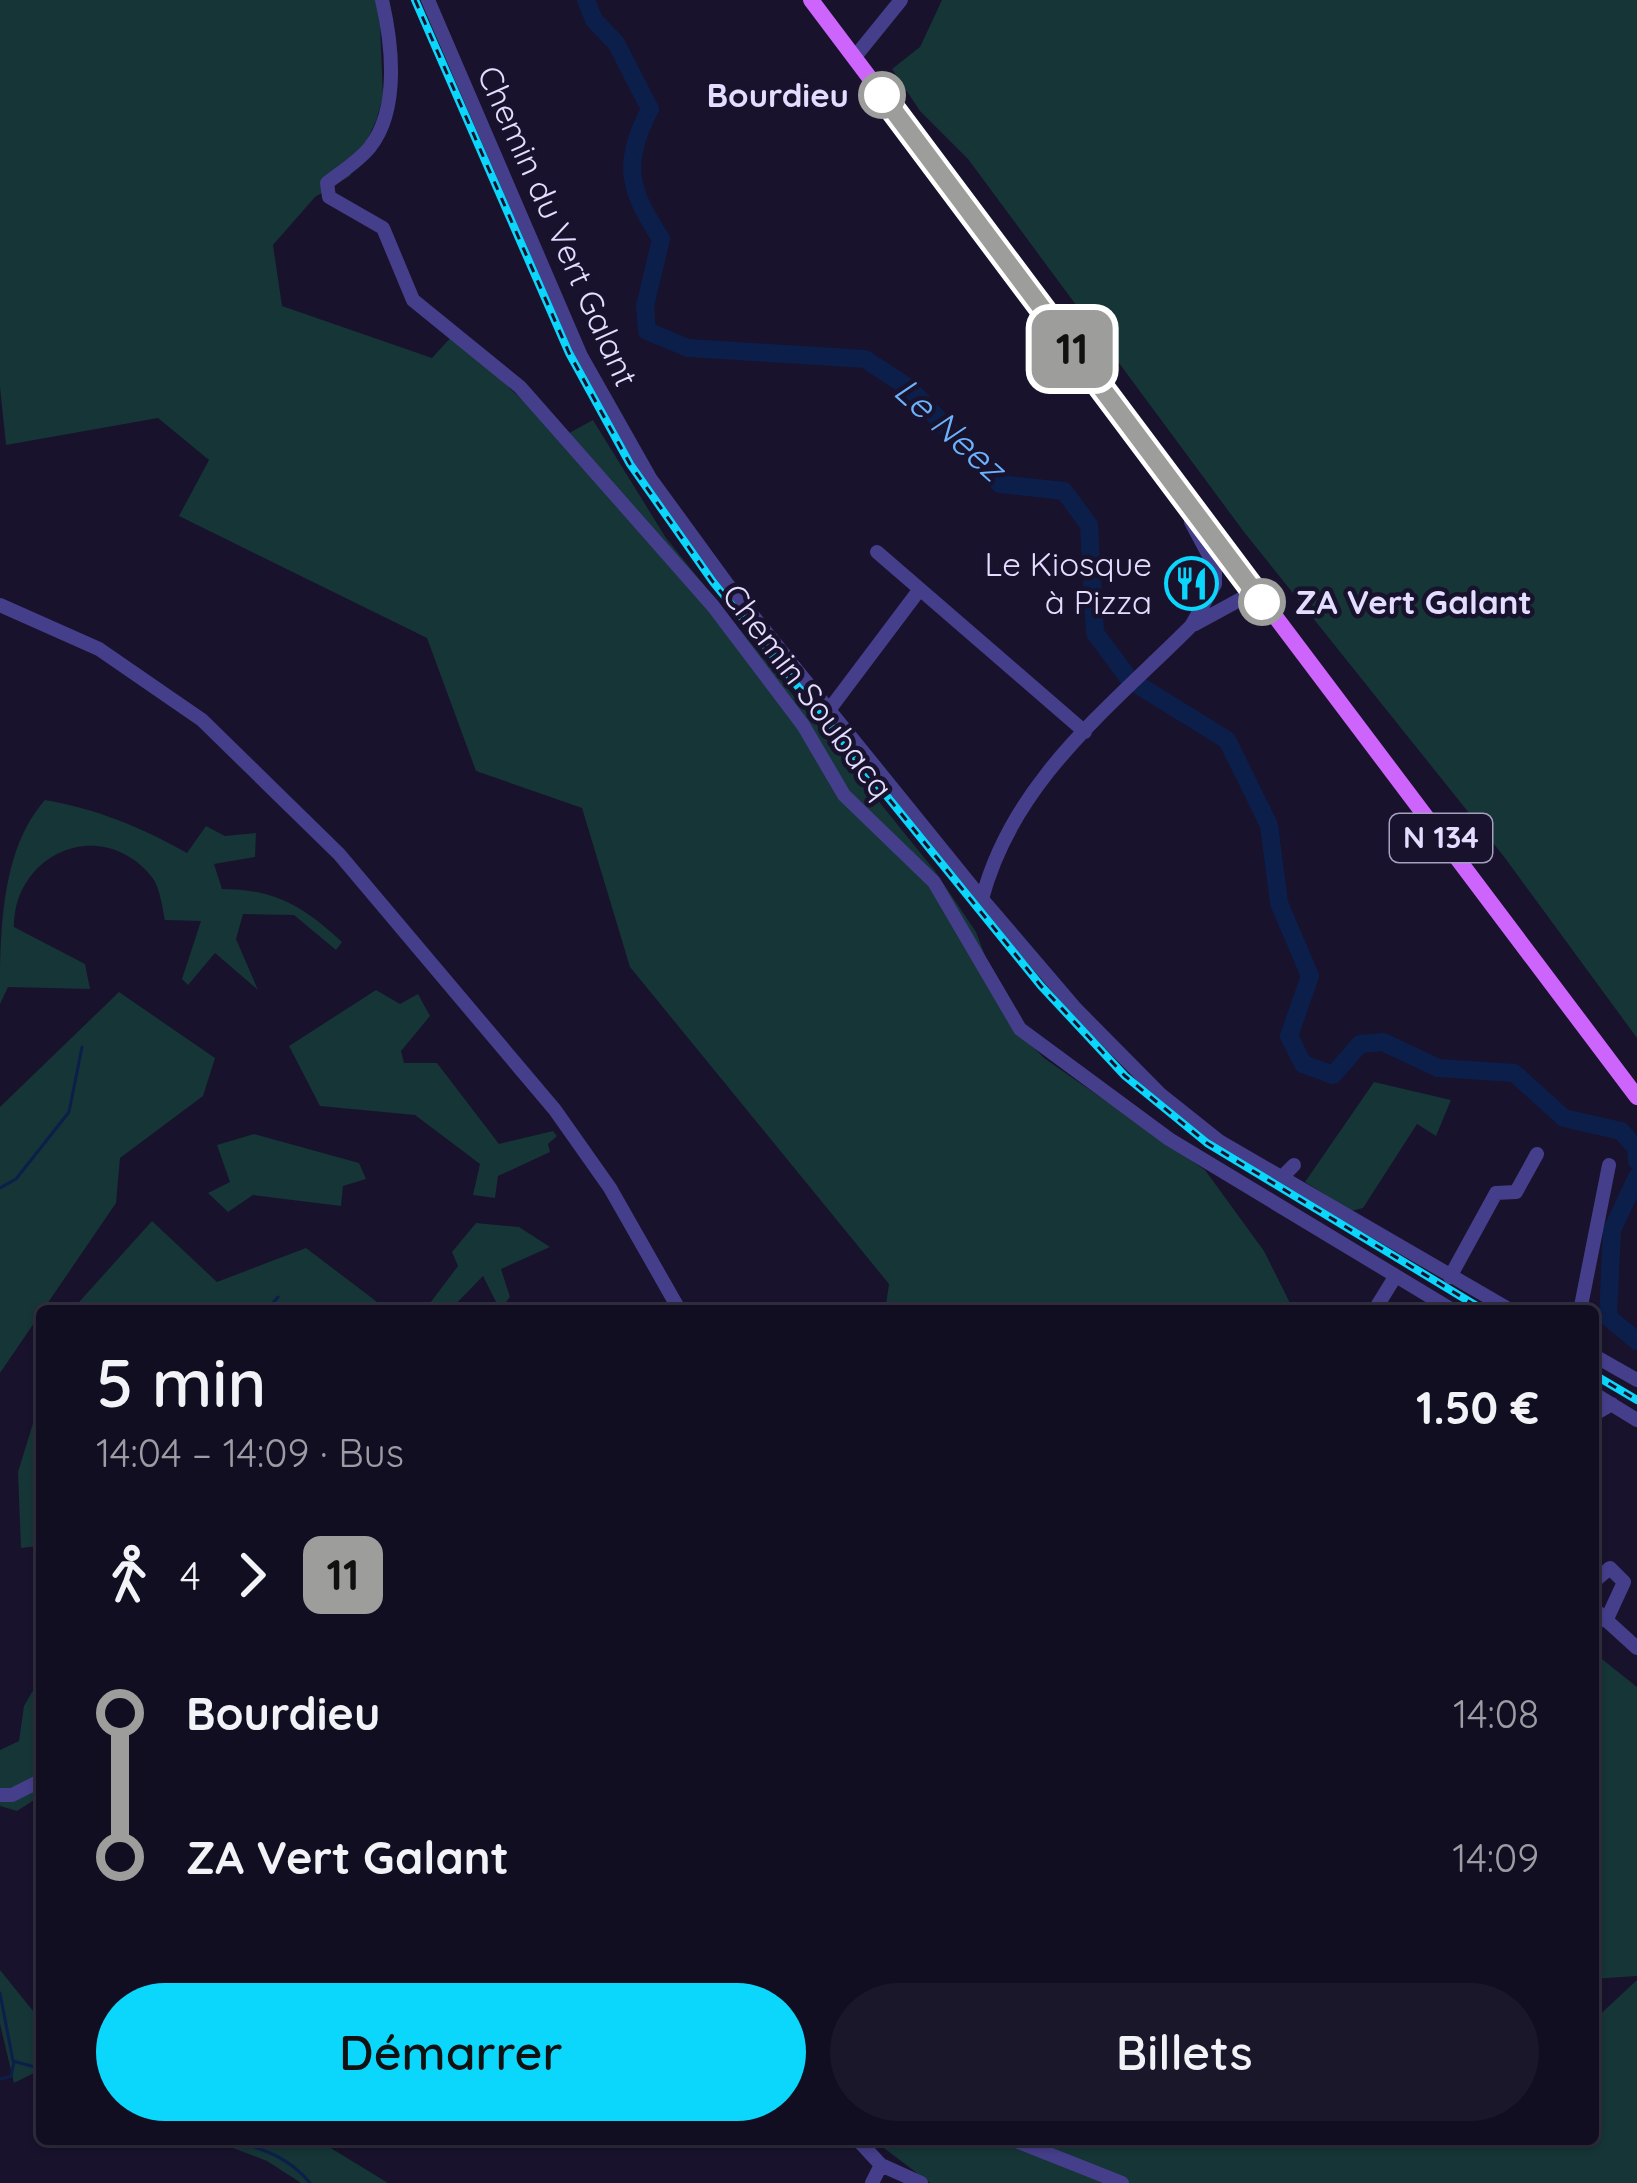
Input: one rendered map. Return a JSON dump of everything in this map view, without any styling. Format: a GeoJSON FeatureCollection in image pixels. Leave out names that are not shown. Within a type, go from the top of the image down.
{"type":"FeatureCollection","features":[{"type":"Feature","properties":{"kind":"main road","name":"N 134"},"geometry":{"type":"LineString","coordinates":[[811,0],[1637,1097]]}},
{"type":"Feature","properties":{"kind":"street","name":"Chemin Soubacq"},"geometry":{"type":"LineString","coordinates":[[382,0],[390,93],[385,116],[372,145],[327,183],[329,196],[383,228],[413,300],[520,387],[713,605],[803,724],[844,795],[934,882],[1020,1029],[1169,1139],[1444,1305]]}},
{"type":"Feature","properties":{"kind":"street","name":"Chemin du Vert Galant"},"geometry":{"type":"LineString","coordinates":[[428,0],[581,356],[650,478],[982,898],[1076,1009],[1160,1094],[1219,1142],[1501,1305]]}},
{"type":"Feature","properties":{"kind":"street"},"geometry":{"type":"LineString","coordinates":[[854,58],[901,0]]}},
{"type":"Feature","properties":{"kind":"street"},"geometry":{"type":"LineString","coordinates":[[1191,508],[1191,522],[1215,567],[1215,599],[1231,605]]}},
{"type":"Feature","properties":{"kind":"street"},"geometry":{"type":"LineString","coordinates":[[877,552],[1085,732]]}},
{"type":"Feature","properties":{"kind":"street"},"geometry":{"type":"LineString","coordinates":[[982,898],[991,867],[1029,790],[1191,626],[1215,584],[1231,576],[1249,585],[1231,605],[1191,626]]}},
{"type":"Feature","properties":{"kind":"street"},"geometry":{"type":"LineString","coordinates":[[829,710],[920,589]]}},
{"type":"Feature","properties":{"kind":"street"},"geometry":{"type":"LineString","coordinates":[[0,605],[99,649],[202,720],[339,854],[555,1109],[610,1188],[677,1305]]}},
{"type":"Feature","properties":{"kind":"street"},"geometry":{"type":"LineString","coordinates":[[1450,1277],[1496,1193],[1516,1192],[1537,1154]]}},
{"type":"Feature","properties":{"kind":"street"},"geometry":{"type":"LineString","coordinates":[[1280,1178],[1294,1165]]}},
{"type":"Feature","properties":{"kind":"street"},"geometry":{"type":"LineString","coordinates":[[1581,1305],[1609,1165]]}},
{"type":"Feature","properties":{"kind":"street"},"geometry":{"type":"LineString","coordinates":[[1378,1305],[1395,1277]]}},
{"type":"Feature","properties":{"kind":"street"},"geometry":{"type":"LineString","coordinates":[[1599,1358],[1637,1380]]}},
{"type":"Feature","properties":{"kind":"street"},"geometry":{"type":"LineString","coordinates":[[1599,1396],[1637,1420]]}},
{"type":"Feature","properties":{"kind":"street"},"geometry":{"type":"LineString","coordinates":[[1599,1412],[1612,1404]]}},
{"type":"Feature","properties":{"kind":"street"},"geometry":{"type":"LineString","coordinates":[[1599,1577],[1610,1568],[1624,1582],[1606,1621]]}},
{"type":"Feature","properties":{"kind":"street"},"geometry":{"type":"LineString","coordinates":[[1599,1614],[1637,1648]]}},
{"type":"Feature","properties":{"kind":"street"},"geometry":{"type":"LineString","coordinates":[[0,1795],[12,1796],[36,1783]]}},
{"type":"Feature","properties":{"kind":"street"},"geometry":{"type":"LineString","coordinates":[[863,2145],[881,2165],[921,2183]]}},
{"type":"Feature","properties":{"kind":"street"},"geometry":{"type":"LineString","coordinates":[[1026,2145],[1122,2183]]}},
{"type":"Feature","properties":{"kind":"street"},"geometry":{"type":"LineString","coordinates":[[872,2183],[881,2165]]}},
{"type":"Feature","properties":{"kind":"green space"},"geometry":{"type":"Polygon","coordinates":[[[0,0],[379,0],[383,97],[376,121],[350,176],[315,197],[273,245],[282,306],[432,358],[453,335],[562,437],[593,420],[666,538],[935,871],[976,932],[1012,1026],[1044,1058],[1205,1170],[1264,1251],[1291,1305],[886,1305],[889,1284],[630,967],[582,808],[476,771],[427,638],[179,516],[209,460],[158,418],[6,445],[0,387],[0,0]]]}},
{"type":"Feature","properties":{"kind":"green space"},"geometry":{"type":"Polygon","coordinates":[[[942,0],[1637,0],[1637,1038],[1505,858],[1244,532],[968,159],[920,111],[892,69],[920,47],[942,0]]]}},
{"type":"Feature","properties":{"kind":"green space"},"geometry":{"type":"Polygon","coordinates":[[[45,800],[118,820],[187,853],[206,826],[225,836],[256,833],[255,857],[214,864],[222,889],[258,892],[287,902],[342,942],[336,950],[294,915],[243,914],[236,939],[258,990],[215,953],[188,985],[182,979],[201,921],[165,920],[151,876],[130,858],[108,848],[85,846],[63,851],[28,880],[14,927],[85,964],[90,989],[8,987],[0,1004],[2,922],[11,869],[30,821],[45,800]]]}},
{"type":"Feature","properties":{"kind":"green space"},"geometry":{"type":"Polygon","coordinates":[[[376,990],[400,1004],[418,994],[430,1016],[401,1051],[404,1063],[437,1063],[499,1144],[553,1131],[557,1136],[548,1144],[550,1152],[498,1176],[495,1198],[473,1195],[480,1164],[415,1115],[320,1106],[289,1046],[376,990]]]}},
{"type":"Feature","properties":{"kind":"green space"},"geometry":{"type":"Polygon","coordinates":[[[119,992],[215,1058],[203,1096],[120,1158],[116,1203],[46,1305],[36,1305],[36,1320],[0,1373],[0,1107],[119,992]]]}},
{"type":"Feature","properties":{"kind":"green space"},"geometry":{"type":"Polygon","coordinates":[[[1374,1082],[1451,1100],[1436,1136],[1417,1124],[1363,1208],[1351,1211],[1305,1182],[1374,1082]]]}},
{"type":"Feature","properties":{"kind":"green space"},"geometry":{"type":"Polygon","coordinates":[[[254,1134],[359,1163],[366,1179],[343,1186],[341,1206],[253,1195],[228,1212],[208,1193],[230,1182],[217,1145],[254,1134]]]}},
{"type":"Feature","properties":{"kind":"green space"},"geometry":{"type":"Polygon","coordinates":[[[152,1221],[217,1282],[306,1248],[381,1305],[76,1305],[152,1221]]]}},
{"type":"Feature","properties":{"kind":"green space"},"geometry":{"type":"Polygon","coordinates":[[[476,1223],[519,1227],[550,1247],[501,1269],[510,1297],[504,1305],[498,1305],[483,1276],[455,1305],[429,1305],[458,1266],[452,1252],[476,1223]]]}},
{"type":"Feature","properties":{"kind":"green space"},"geometry":{"type":"Polygon","coordinates":[[[36,1414],[36,1546],[21,1548],[18,1472],[36,1414]]]}},
{"type":"Feature","properties":{"kind":"green space"},"geometry":{"type":"Polygon","coordinates":[[[1599,1657],[1637,1687],[1637,1976],[1599,1979],[1599,1657]]]}},
{"type":"Feature","properties":{"kind":"green space"},"geometry":{"type":"Polygon","coordinates":[[[36,1685],[36,1799],[17,1811],[0,1806],[0,1750],[19,1741],[24,1706],[36,1685]]]}},
{"type":"Feature","properties":{"kind":"green space"},"geometry":{"type":"Polygon","coordinates":[[[0,1970],[36,2015],[36,2072],[14,2083],[0,2024],[0,1970]]]}},
{"type":"Feature","properties":{"kind":"green space"},"geometry":{"type":"Polygon","coordinates":[[[1637,1980],[1637,2183],[930,2183],[880,2145],[1599,2145],[1599,2015],[1637,1980]]]}},
{"type":"Feature","properties":{"kind":"green space"},"geometry":{"type":"Polygon","coordinates":[[[225,2145],[326,2145],[388,2183],[301,2183],[267,2161],[225,2145]]]}},
{"type":"Feature","properties":{"kind":"waterway","name":"Le Neez"},"geometry":{"type":"LineString","coordinates":[[586,0],[594,20],[616,43],[650,109],[632,161],[641,205],[661,239],[645,306],[647,331],[688,348],[865,359],[909,388],[1000,484],[1064,491],[1089,525],[1095,633],[1130,680],[1227,740],[1269,825],[1279,903],[1310,976],[1289,1036],[1303,1064],[1333,1075],[1360,1044],[1383,1042],[1438,1068],[1514,1073],[1564,1118],[1621,1131],[1636,1148],[1637,1161]]}},
{"type":"Feature","properties":{"kind":"waterway"},"geometry":{"type":"LineString","coordinates":[[0,1188],[16,1179],[69,1112],[82,1047]]}},
{"type":"Feature","properties":{"kind":"waterway","name":"Le Neez"},"geometry":{"type":"LineString","coordinates":[[1637,1177],[1612,1230],[1608,1317],[1637,1341]]}},
{"type":"Feature","properties":{"kind":"waterway"},"geometry":{"type":"LineString","coordinates":[[271,1305],[278,1297]]}},
{"type":"Feature","properties":{"kind":"waterway"},"geometry":{"type":"LineString","coordinates":[[0,1993],[13,2061],[36,2067]]}},
{"type":"Feature","properties":{"kind":"waterway"},"geometry":{"type":"LineString","coordinates":[[0,2079],[11,2076],[14,2062]]}},
{"type":"Feature","properties":{"kind":"waterway"},"geometry":{"type":"LineString","coordinates":[[249,2145],[283,2160],[310,2183]]}},
{"type":"Feature","properties":{"kind":"railway"},"geometry":{"type":"LineString","coordinates":[[415,0],[569,353],[630,464],[713,582],[1041,986],[1125,1076],[1207,1143],[1475,1305]]}},
{"type":"Feature","properties":{"kind":"railway"},"geometry":{"type":"LineString","coordinates":[[1599,1378],[1637,1400]]}},
{"type":"Feature","properties":{"kind":"bus line","name":"11"},"geometry":{"type":"LineString","coordinates":[[882,95],[1262,602]]}},
{"type":"Feature","properties":{"kind":"place","name":"Bourdieu"},"geometry":{"type":"Point","coordinates":[882,95]}},
{"type":"Feature","properties":{"kind":"place","name":"Le Kiosque à Pizza"},"geometry":{"type":"Point","coordinates":[1191,583]}},
{"type":"Feature","properties":{"kind":"place","name":"ZA Vert Galant"},"geometry":{"type":"Point","coordinates":[1262,602]}}]}
